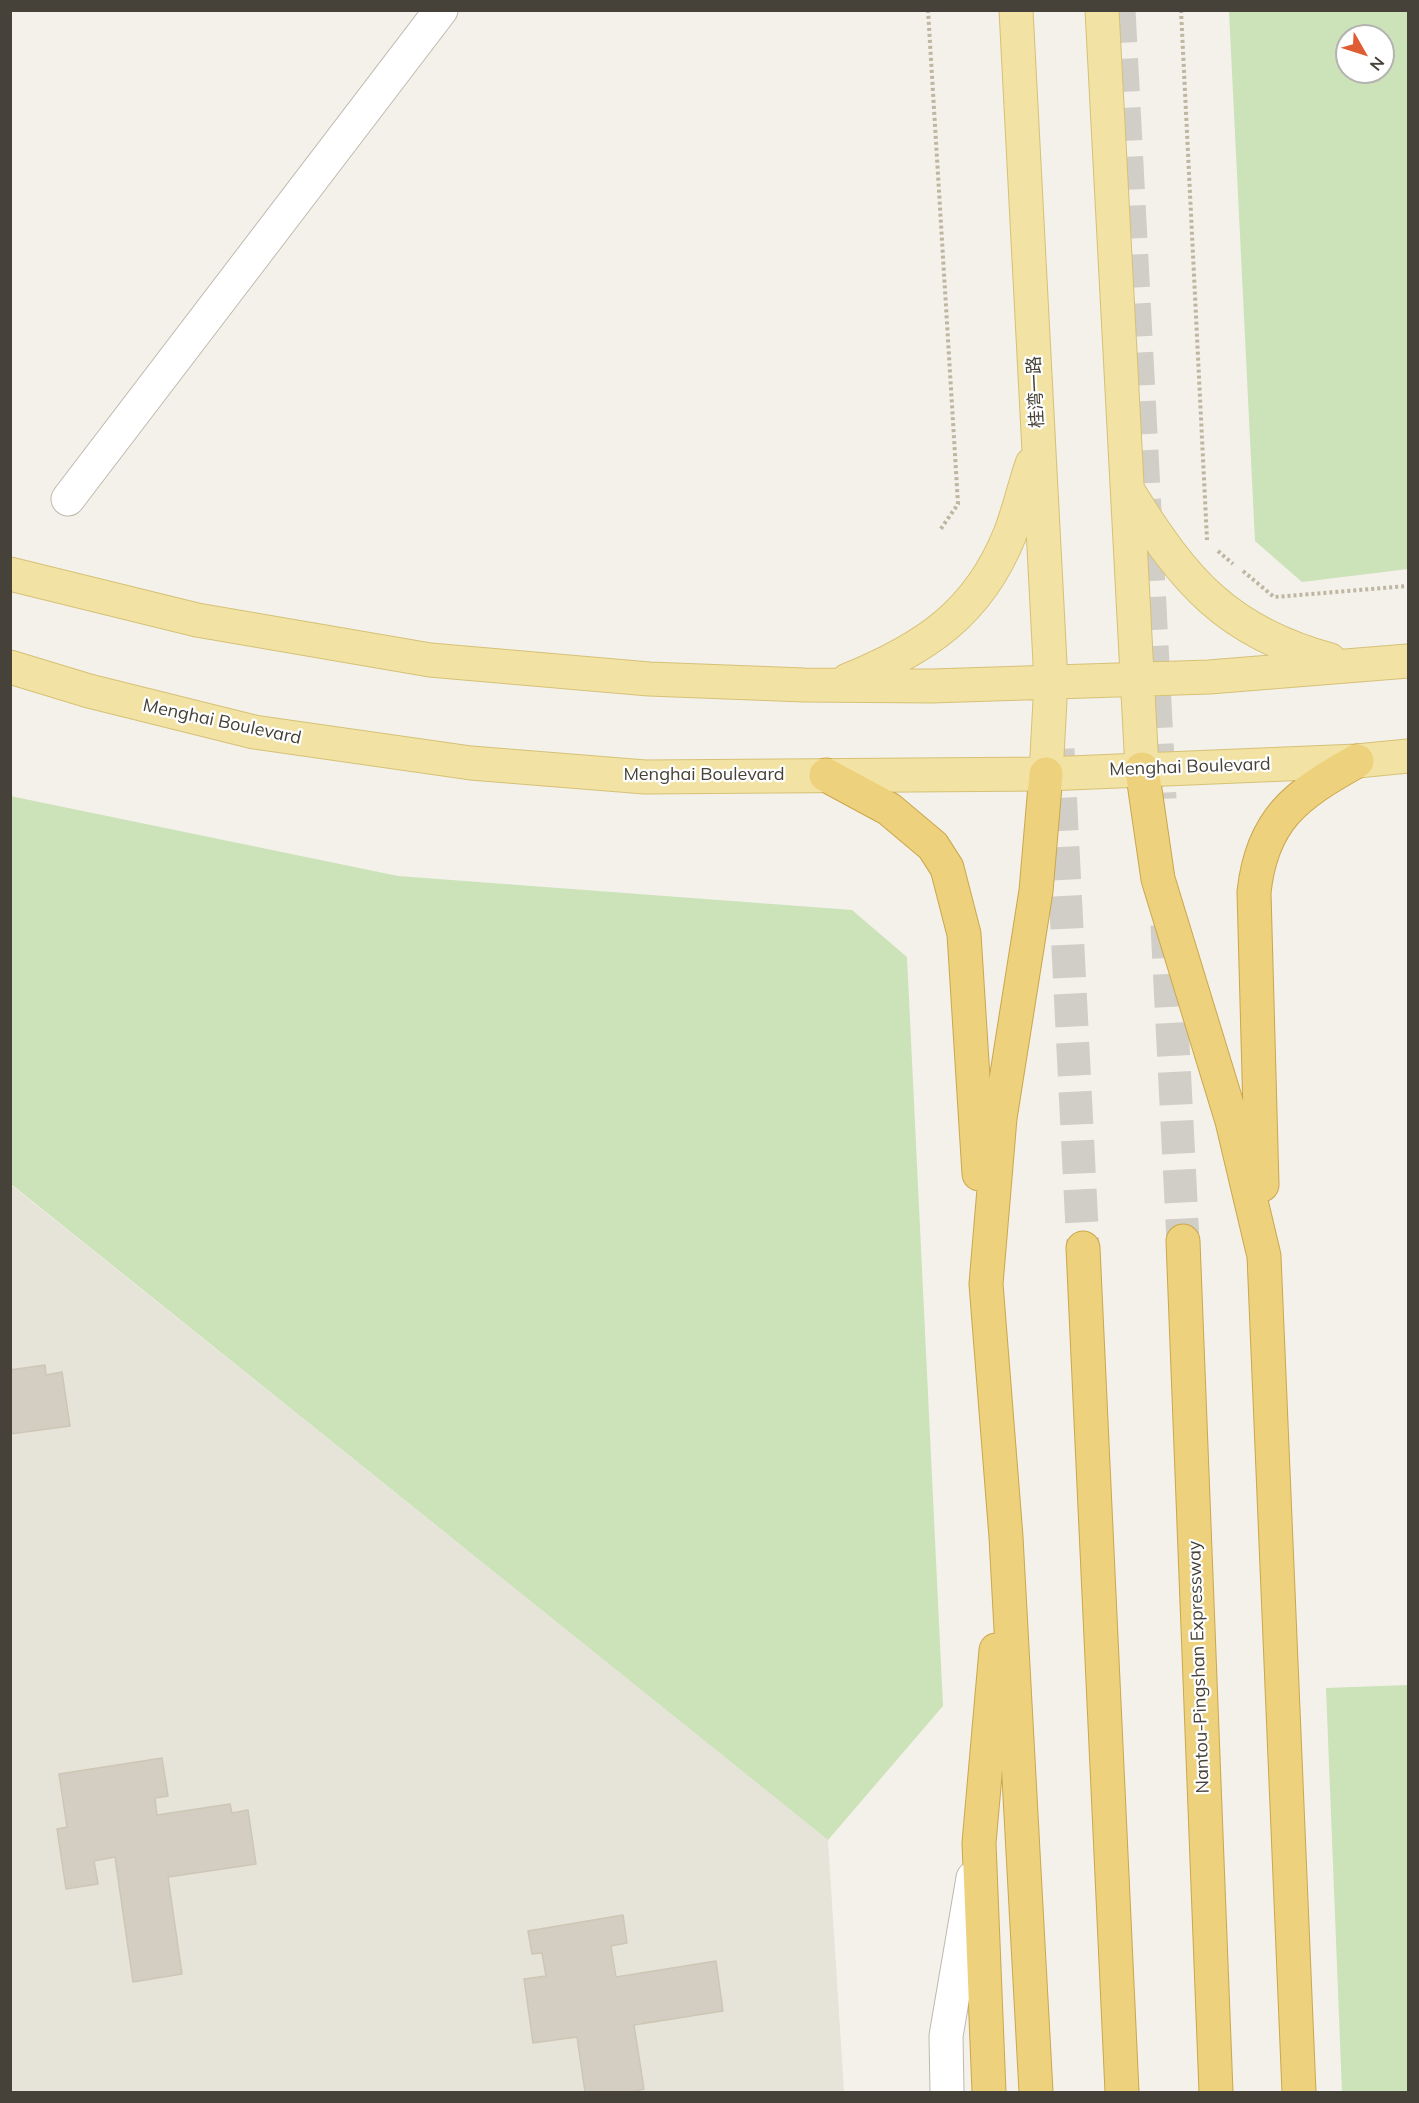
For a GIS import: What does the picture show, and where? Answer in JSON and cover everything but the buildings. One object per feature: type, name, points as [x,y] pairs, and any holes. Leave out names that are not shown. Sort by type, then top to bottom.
[{"type":"highway","points":[[1299,2092],[1264,1256],[1254,892],[1257,862],[1271,831],[1287,808],[1324,779],[1356,761]]},
{"type":"highway","points":[[1143,769],[1158,879],[1232,1121],[1264,1256]]},
{"type":"highway","points":[[986,1284],[1000,1118],[1036,891],[1046,774]]},
{"type":"highway","points":[[826,776],[889,809],[933,846],[947,868],[964,934],[986,1284],[1006,1537],[1036,2092]]},
{"type":"highway","name":"Nantou-Pingshan Expressway","points":[[1183,1241],[1216,2092]]},
{"type":"highway","points":[[1083,1248],[1122,2092]]},
{"type":"highway","points":[[989,2092],[979,1844],[1006,1537]]},
{"type":"main road","name":"桂湾一路","points":[[1016,10],[1051,682],[1046,774]]},
{"type":"main road","points":[[1102,10],[1143,769]]},
{"type":"main road","points":[[835,685],[885,665],[920,646],[949,625],[971,600],[992,568],[1010,534],[1038,442]]},
{"type":"main road","points":[[1128,491],[1155,534],[1184,572],[1209,598],[1243,624],[1291,650],[1352,666]]},
{"type":"main road","points":[[10,574],[197,620],[430,660],[649,679],[835,685],[1051,682],[1138,679],[1408,661]]},
{"type":"main road","name":"Menghai Boulevard","points":[[10,667],[89,691],[254,732],[471,764],[645,777],[1046,774],[1356,761],[1408,756]]},
{"type":"street","points":[[68,499],[441,10]]},
{"type":"street","points":[[947,2092],[946,2036],[979,1844]]},
{"type":"path","points":[[928,10],[958,504],[940,530]]},
{"type":"path","points":[[1182,10],[1207,543]]},
{"type":"path","points":[[1216,550],[1233,564]]},
{"type":"path","points":[[1243,571],[1274,597],[1408,586]]},
{"type":"shaded area","points":[[10,1184],[828,1840],[844,2092],[11,2092]]},
{"type":"green space","points":[[1229,11],[1408,11],[1408,569],[1302,582],[1255,541]]},
{"type":"green space","points":[[10,796],[398,876],[852,910],[907,957],[943,1706],[828,1840],[11,1184]]},
{"type":"green space","points":[[1408,1685],[1408,2092],[1342,2092],[1326,1688]]},
{"type":"tunnel","points":[[1119,10],[1160,799]]},
{"type":"tunnel","points":[[1058,749],[1083,1248]]},
{"type":"tunnel","points":[[1167,925],[1183,1241]]}]
